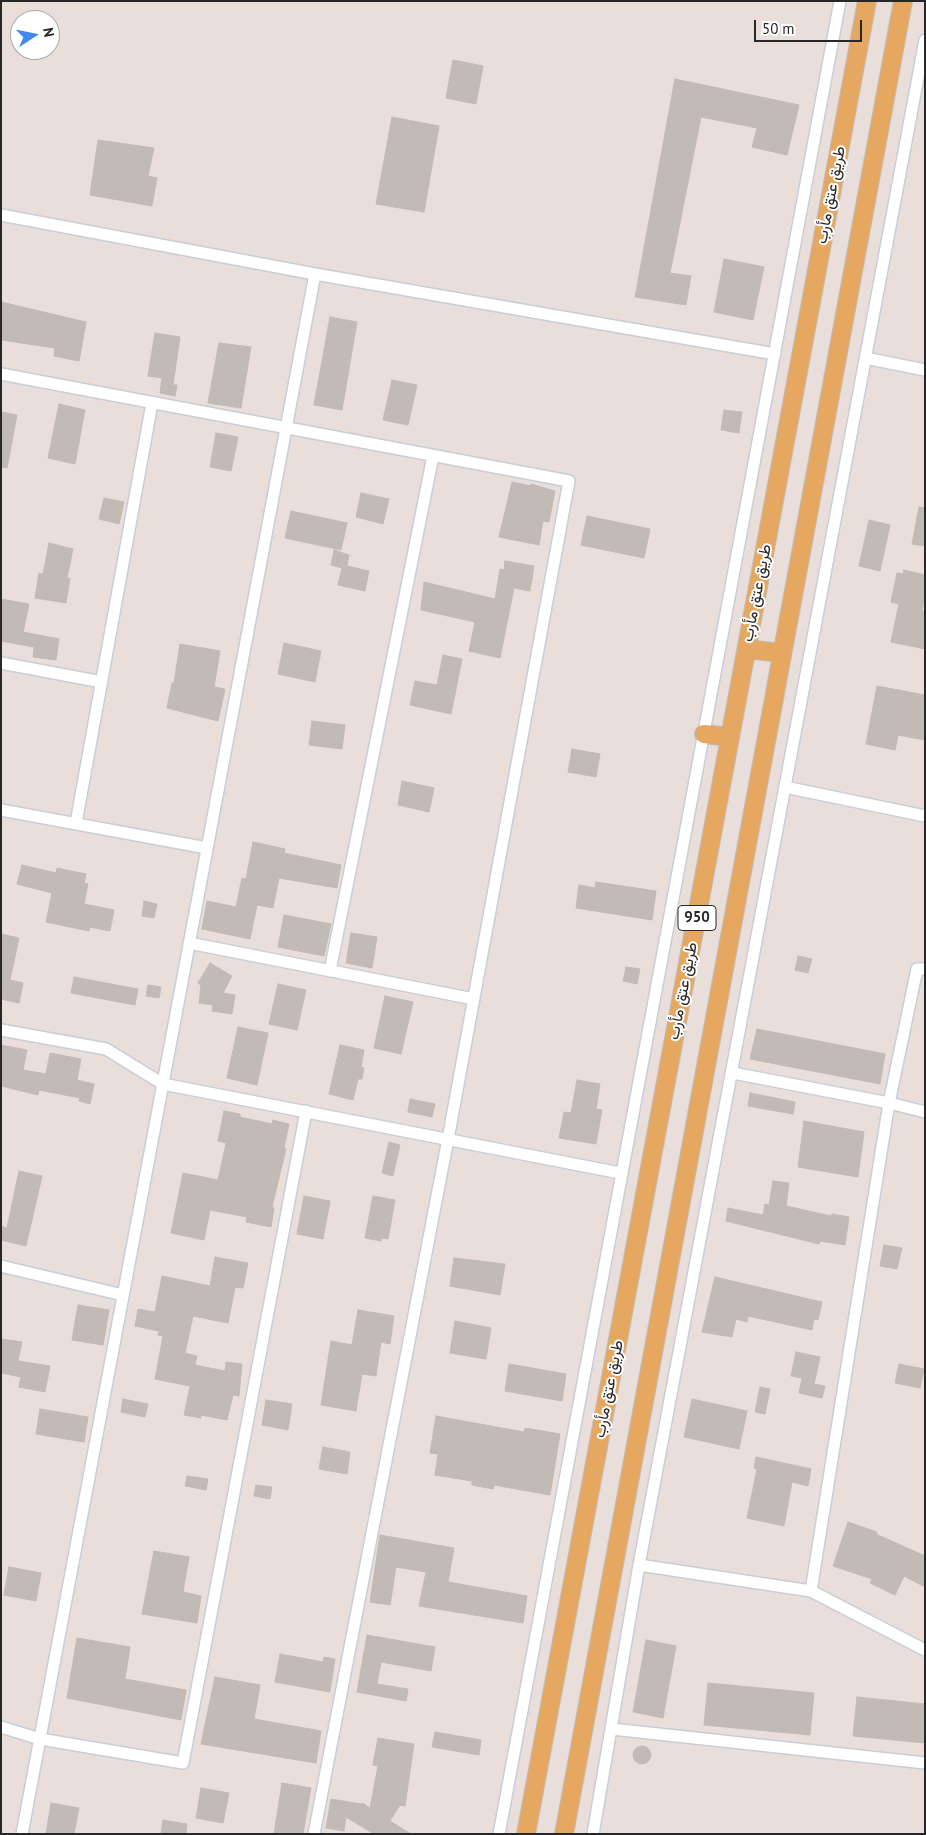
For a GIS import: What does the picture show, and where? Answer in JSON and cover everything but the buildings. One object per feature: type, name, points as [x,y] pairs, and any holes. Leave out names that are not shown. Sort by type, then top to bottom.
[{"type":"main road","name":"طريق عتق مأرب","points":[[526,1834],[867,1]]},
{"type":"main road","name":"طريق عتق مأرب","points":[[564,1834],[781,652],[903,1]]},
{"type":"main road","points":[[747,649],[781,652]]},
{"type":"main road","points":[[704,734],[730,737]]},
{"type":"street","points":[[498,1834],[620,1173],[776,354],[840,1]]},
{"type":"street","points":[[592,1834],[612,1729],[639,1565],[733,1073],[925,40]]},
{"type":"street","points":[[1,215],[315,274],[776,354]]},
{"type":"street","points":[[22,1834],[315,274]]},
{"type":"street","points":[[865,358],[925,370]]},
{"type":"street","points":[[1,374],[569,481],[448,1139],[314,1834]]},
{"type":"street","points":[[76,824],[152,403]]},
{"type":"street","points":[[330,971],[433,456]]},
{"type":"street","points":[[1,663],[102,682]]},
{"type":"street","points":[[786,787],[925,816]]},
{"type":"street","points":[[1,810],[207,848]]},
{"type":"street","points":[[189,943],[474,999]]},
{"type":"street","points":[[811,1591],[889,1103],[917,969],[925,969]]},
{"type":"street","points":[[1,1030],[106,1049],[163,1084],[620,1173]]},
{"type":"street","points":[[733,1073],[889,1103],[925,1112]]},
{"type":"street","points":[[1,1727],[40,1738],[183,1763],[306,1111]]},
{"type":"street","points":[[1,1266],[123,1294]]},
{"type":"street","points":[[639,1565],[811,1591],[925,1650]]},
{"type":"street","points":[[612,1729],[925,1763]]}]
